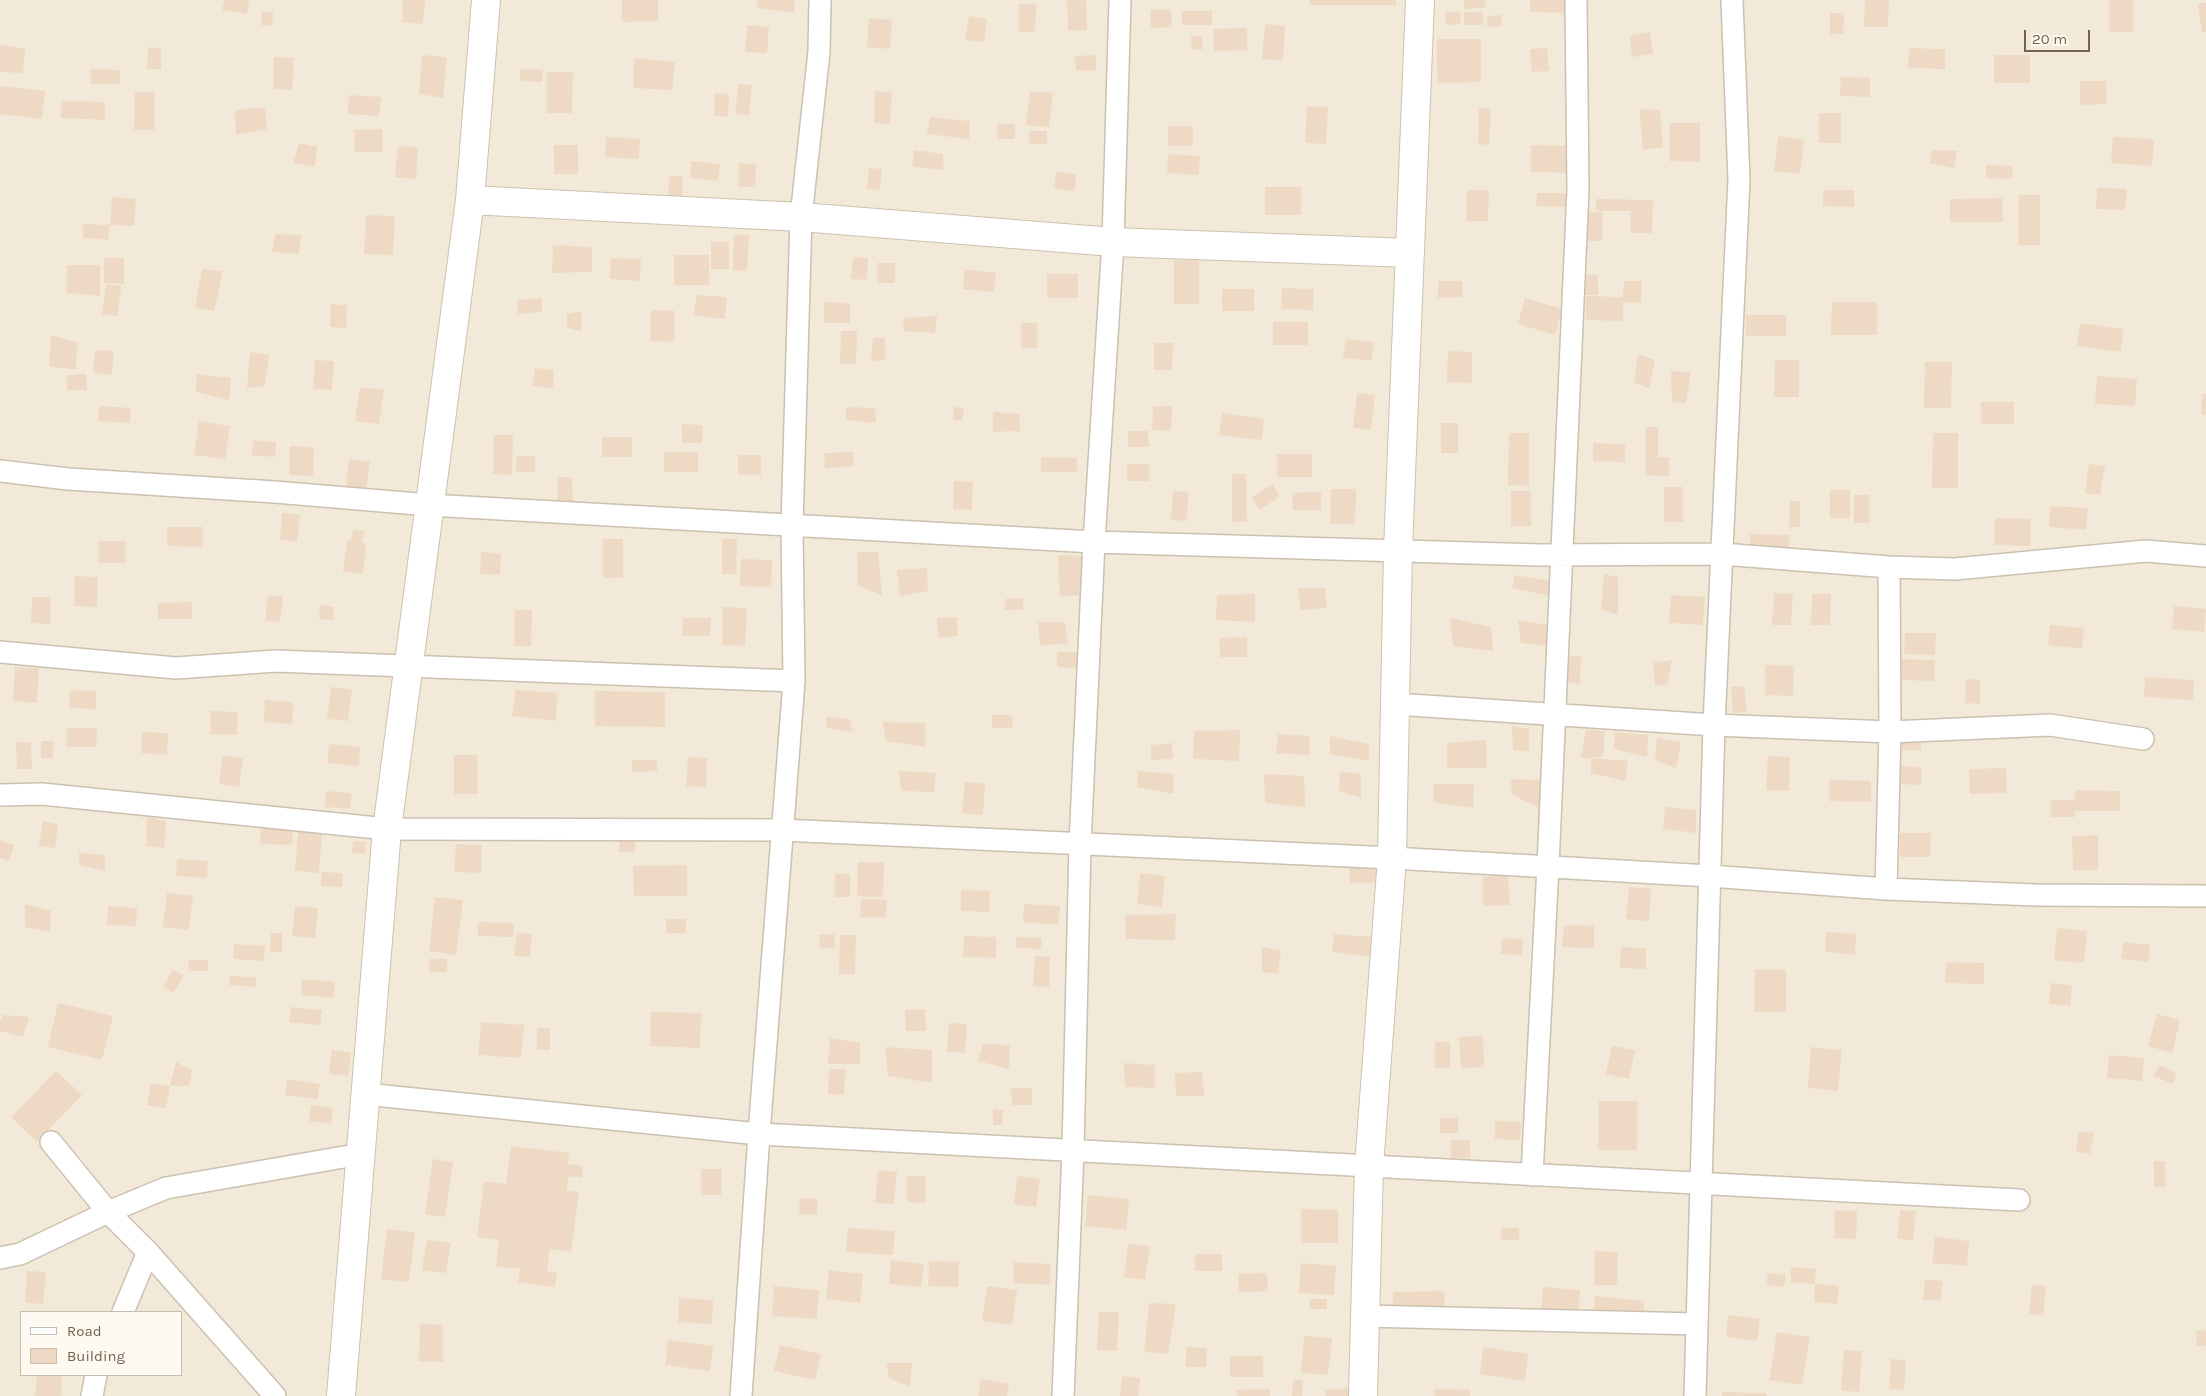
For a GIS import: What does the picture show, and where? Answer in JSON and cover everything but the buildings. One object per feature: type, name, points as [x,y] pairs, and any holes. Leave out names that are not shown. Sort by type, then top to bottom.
[{"type":"street","points":[[342,1396],[387,829],[470,200],[486,0]]},
{"type":"street","points":[[741,1396],[794,681],[792,525],[801,217],[820,52],[820,0]]},
{"type":"street","points":[[1063,1396],[1073,1151],[1080,844],[1094,542],[1113,242],[1120,0]]},
{"type":"street","points":[[1363,1396],[1370,1166],[1392,858],[1398,550],[1420,0]]},
{"type":"street","points":[[1532,1175],[1548,866],[1578,190],[1576,0]]},
{"type":"street","points":[[1695,1396],[1714,726],[1739,179],[1732,0]]},
{"type":"street","points":[[470,200],[801,217],[1113,242],[1410,253]]},
{"type":"street","points":[[0,471],[68,479],[275,492],[430,505],[1094,542],[1561,555],[1722,554],[1888,567],[1955,569],[2146,551],[2206,556]]},
{"type":"street","points":[[1886,889],[1890,732],[1888,567]]},
{"type":"street","points":[[0,652],[176,668],[276,661],[794,681]]},
{"type":"street","points":[[1395,704],[1714,726],[1890,732],[2050,725],[2143,739]]},
{"type":"street","points":[[0,795],[42,794],[387,829],[782,830],[1548,866],[1886,889],[2035,894],[2206,896]]},
{"type":"street","points":[[366,1094],[759,1134],[2019,1200]]},
{"type":"street","points":[[51,1142],[108,1212],[148,1252],[275,1396]]},
{"type":"street","points":[[0,1258],[20,1254],[108,1212],[166,1188],[361,1154]]},
{"type":"street","points":[[123,1311],[148,1252]]},
{"type":"street","points":[[1365,1316],[1697,1324]]},
{"type":"street","points":[[92,1396],[96,1376]]},
{"type":"shaded area","points":[[0,0],[2206,0],[2206,1396],[0,1396]]}]
